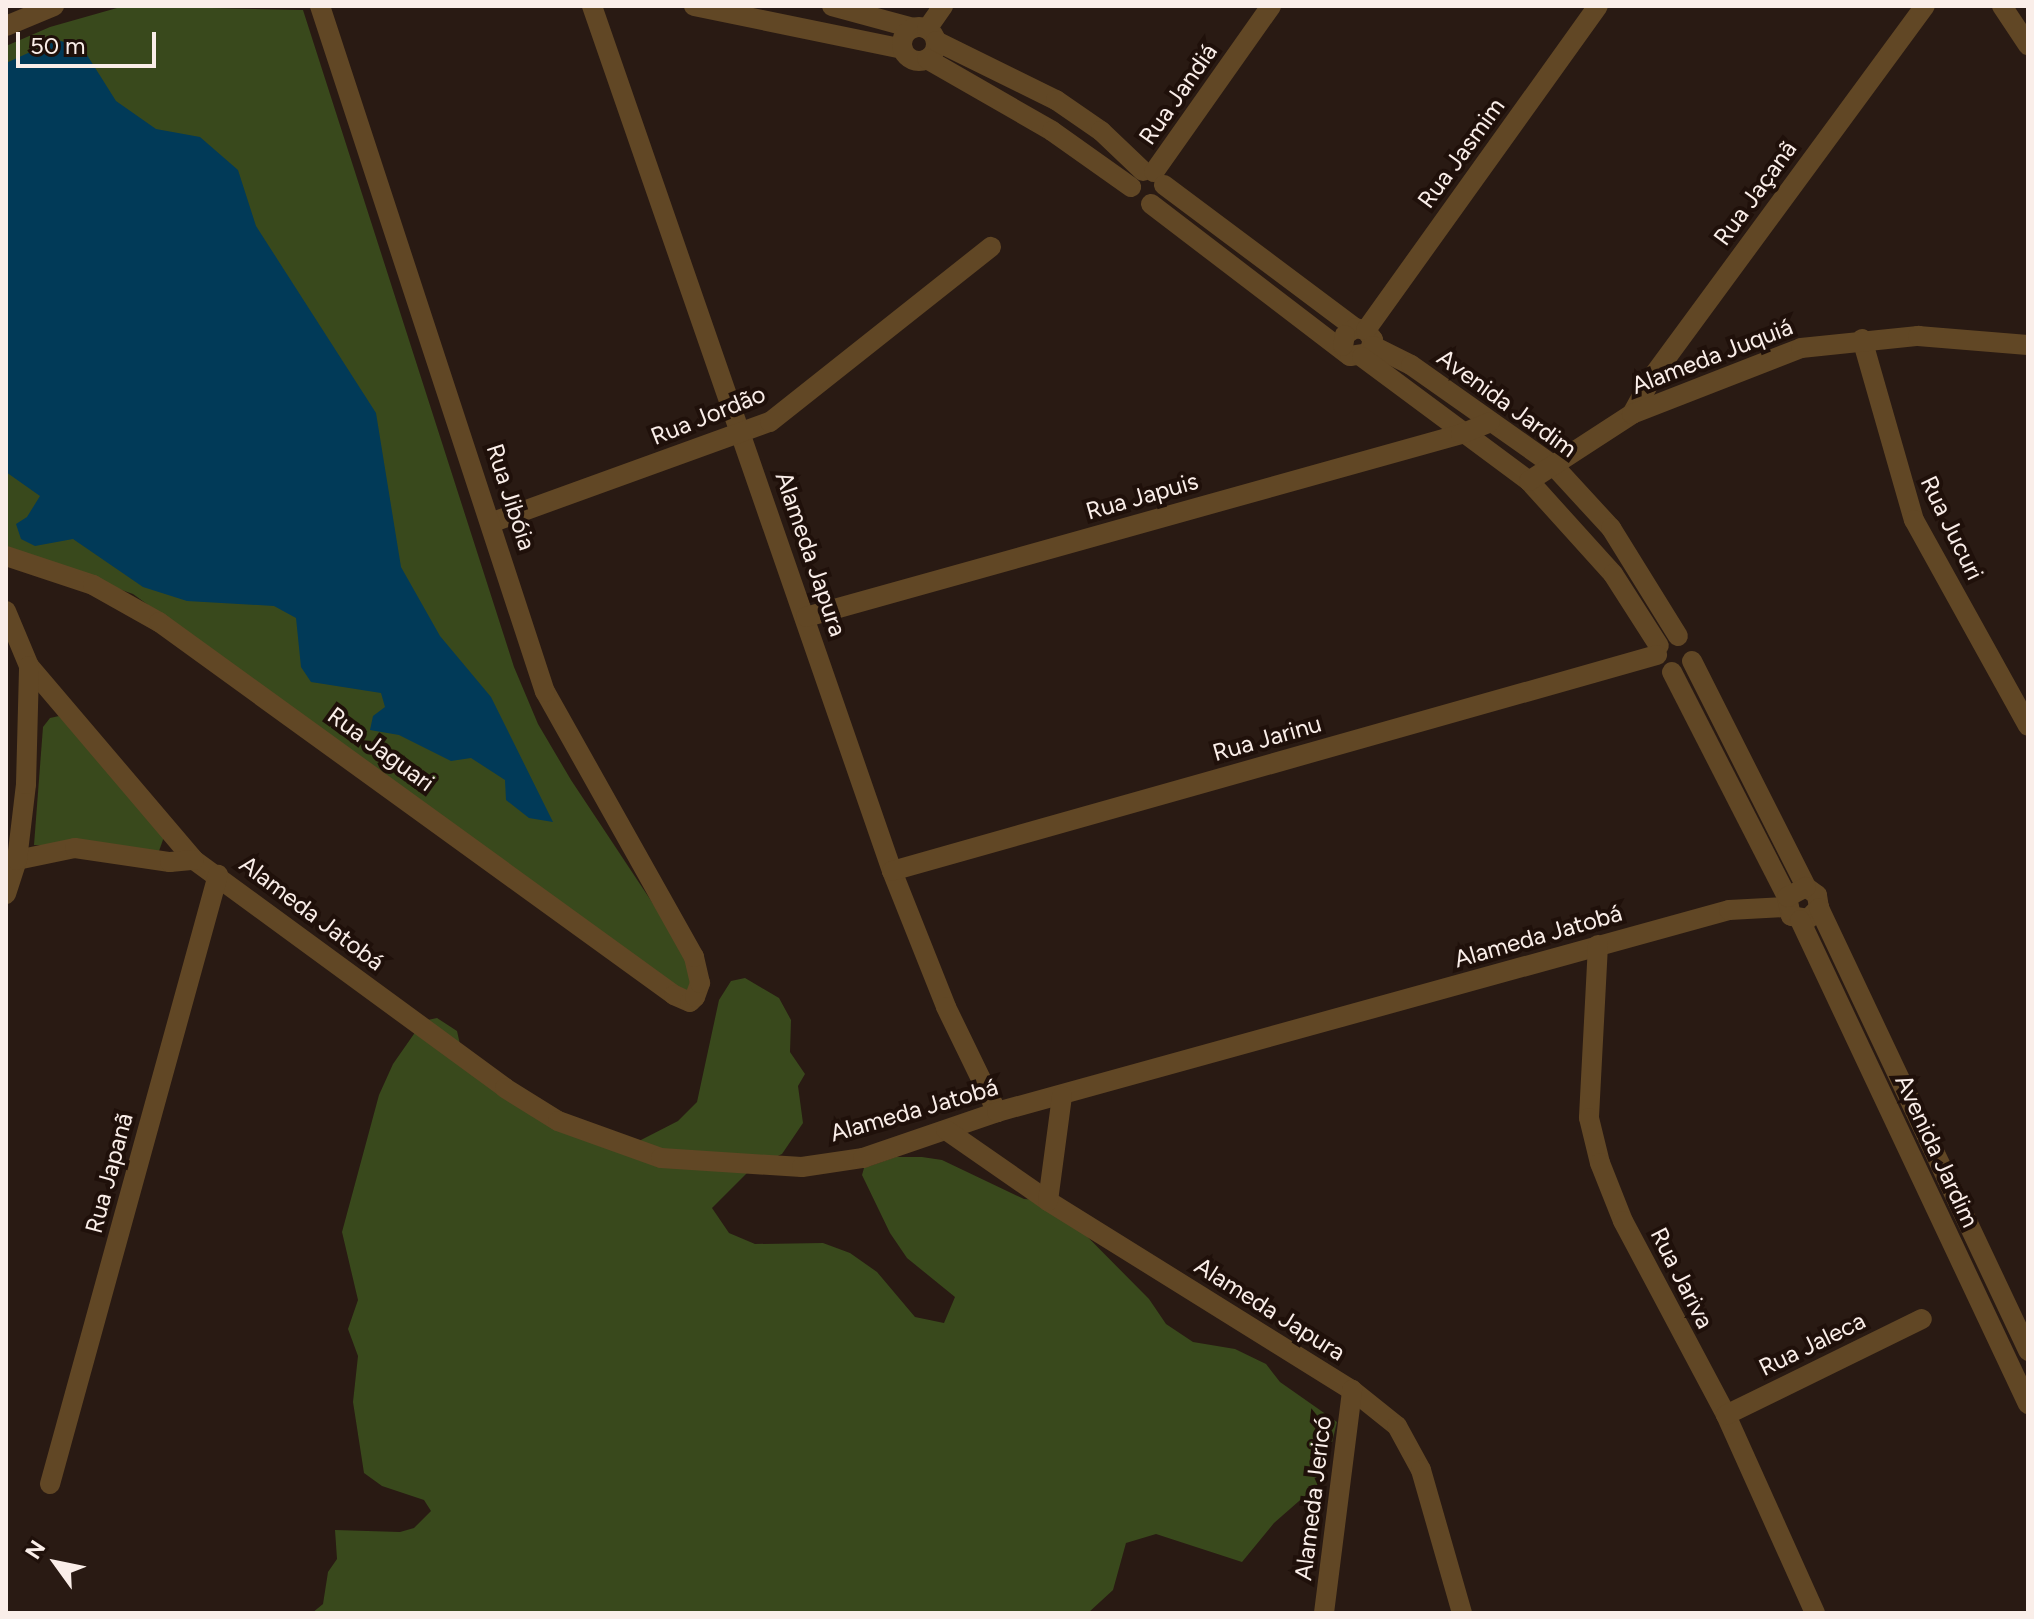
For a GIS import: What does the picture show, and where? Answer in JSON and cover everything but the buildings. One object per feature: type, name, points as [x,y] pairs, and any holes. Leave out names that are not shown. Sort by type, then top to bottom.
[{"type":"street","points":[[6,26],[54,6]]},
{"type":"street","name":"Rua Jibóia","points":[[320,6],[493,522],[545,692],[694,957],[700,983]]},
{"type":"street","name":"Alameda Japura","points":[[592,6],[892,871],[946,1007],[997,1112]]},
{"type":"street","points":[[694,6],[903,49],[913,60],[943,6]]},
{"type":"street","name":"Avenida Jardim","points":[[832,6],[926,39],[1056,100],[1101,131],[1148,179],[1364,340],[1461,434],[1529,481],[1613,574],[1672,672],[1791,908],[2028,1404]]},
{"type":"street","name":"Rua Jandiá","points":[[1148,179],[1271,6]]},
{"type":"street","name":"Rua Jasmim","points":[[1364,340],[1598,6]]},
{"type":"street","name":"Rua Jaçanã","points":[[1632,414],[1653,376],[1925,6]]},
{"type":"street","points":[[2002,6],[2028,45]]},
{"type":"street","name":"Avenida Jardim","points":[[926,39],[1052,131],[1148,179]]},
{"type":"street","points":[[1148,179],[1137,201],[1151,204],[1343,346],[1350,356],[1364,340]]},
{"type":"street","name":"Rua Jordão","points":[[493,522],[770,422],[842,370],[991,247]]},
{"type":"street","name":"Alameda Juquiá","points":[[1529,481],[1632,414],[1756,362],[1801,348],[1862,339],[1918,336],[2028,345]]},
{"type":"street","name":"Rua Jucuri","points":[[1862,339],[1914,520],[2028,726]]},
{"type":"street","name":"Avenida Jardim","points":[[1364,340],[1402,359],[1553,465],[1611,528],[1678,636],[1691,645],[1692,661]]},
{"type":"street","name":"Rua Japuis","points":[[806,617],[1461,434],[1490,422]]},
{"type":"street","name":"Rua Jaguari","points":[[6,556],[93,585],[131,604],[674,995],[690,1002],[700,983]]},
{"type":"street","name":"Alameda Jatobá","points":[[6,611],[29,666],[194,860],[505,1088],[558,1121],[612,1143],[661,1158],[802,1167],[863,1158],[997,1112],[1598,945],[1729,910],[1764,904],[1791,908]]},
{"type":"street","name":"Rua Jarinu","points":[[892,871],[1658,651],[1678,636]]},
{"type":"street","points":[[1672,672],[1692,661],[1806,887],[1791,908]]},
{"type":"street","points":[[6,894],[17,860],[32,703],[29,666]]},
{"type":"street","points":[[17,860],[75,848],[170,862],[194,860]]},
{"type":"street","name":"Rua Japanã","points":[[50,1484],[218,875]]},
{"type":"street","name":"Avenida Jardim","points":[[1806,887],[1817,895],[1819,908],[2028,1351]]},
{"type":"street","points":[[1791,908],[1819,908]]},
{"type":"street","name":"Rua Jariva","points":[[1598,945],[1589,1118],[1600,1163],[1623,1221],[1726,1415],[1815,1613]]},
{"type":"street","points":[[1048,1201],[1062,1096]]},
{"type":"street","name":"Alameda Japura","points":[[946,1130],[1048,1201],[1352,1390],[1397,1426],[1410,1445],[1462,1613]]},
{"type":"street","name":"Rua Jaleca","points":[[1726,1415],[1922,1319]]},
{"type":"street","name":"Alameda Jericó","points":[[1324,1613],[1352,1390]]},
{"type":"green space","points":[[124,6],[303,10],[514,667],[538,724],[571,780],[695,967],[692,988],[682,992],[133,594],[6,549],[6,46],[50,27]]},
{"type":"green space","points":[[59,716],[165,834],[159,851],[34,845],[43,727],[50,718]]},
{"type":"green space","points":[[745,978],[779,998],[791,1020],[790,1052],[805,1074],[798,1086],[803,1123],[782,1154],[752,1168],[712,1208],[729,1233],[755,1244],[823,1243],[850,1253],[877,1272],[915,1317],[944,1323],[955,1297],[907,1258],[890,1233],[862,1175],[864,1168],[896,1157],[942,1160],[1024,1199],[1052,1201],[1149,1299],[1166,1324],[1193,1342],[1235,1349],[1266,1364],[1280,1382],[1337,1422],[1323,1480],[1274,1523],[1242,1562],[1156,1534],[1126,1543],[1113,1590],[1088,1613],[312,1613],[323,1604],[328,1572],[337,1559],[335,1530],[400,1532],[414,1528],[431,1511],[424,1500],[382,1486],[364,1473],[353,1402],[358,1356],[348,1329],[358,1300],[342,1232],[379,1095],[393,1064],[423,1021],[437,1018],[457,1031],[464,1062],[550,1112],[639,1141],[678,1121],[697,1102],[719,1000],[731,981]]},
{"type":"water","points":[[57,40],[82,47],[116,101],[156,129],[200,137],[238,170],[256,226],[376,413],[401,567],[440,636],[491,697],[553,822],[529,818],[506,800],[505,780],[471,758],[451,761],[399,735],[370,730],[373,716],[385,707],[381,693],[311,682],[301,667],[296,618],[274,606],[187,601],[143,587],[73,539],[35,546],[21,539],[16,524],[27,517],[40,496],[6,472],[6,63]]}]
